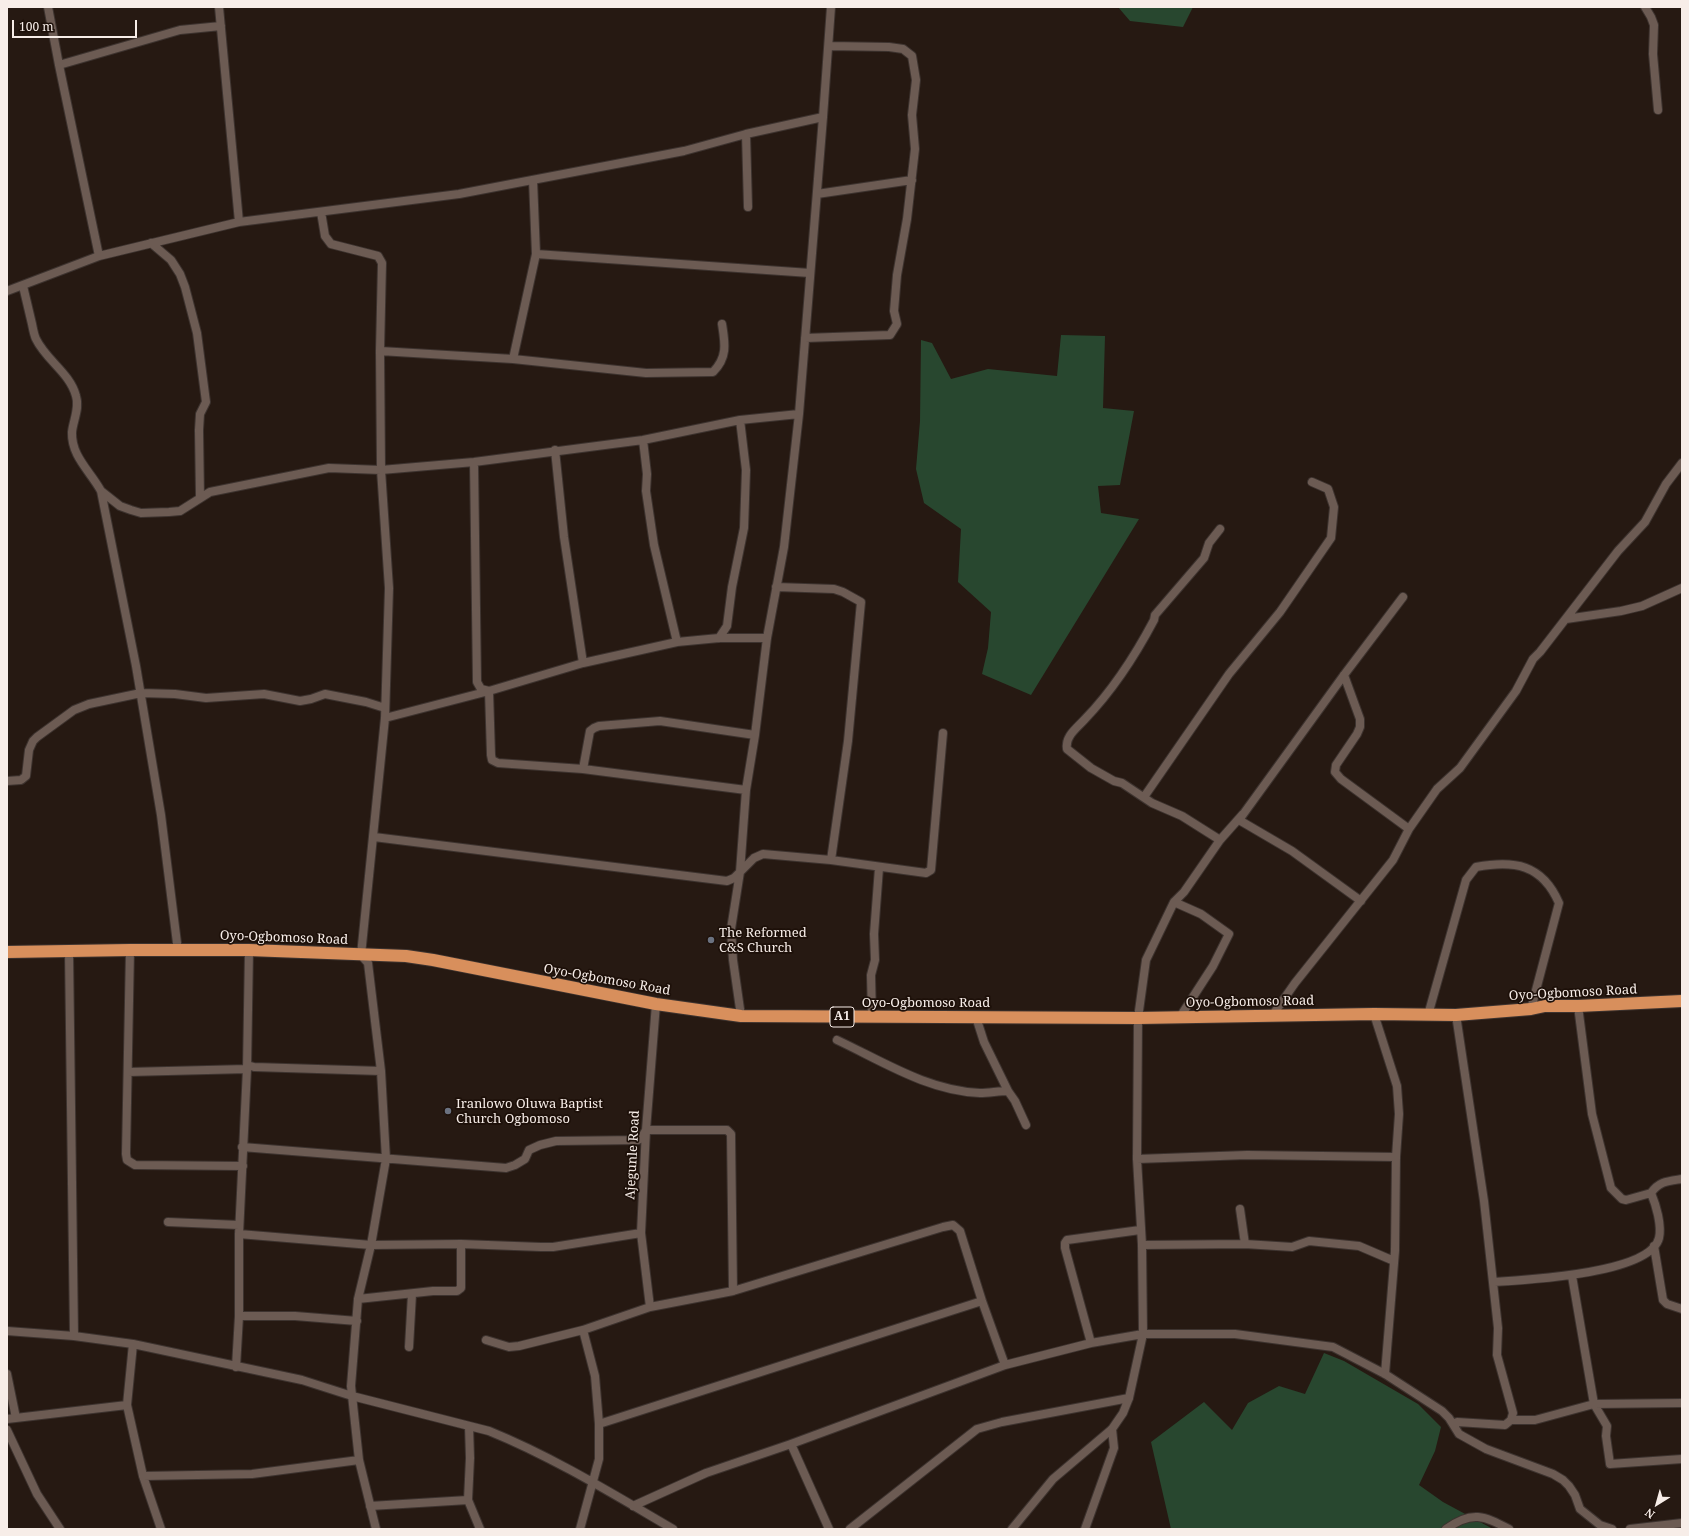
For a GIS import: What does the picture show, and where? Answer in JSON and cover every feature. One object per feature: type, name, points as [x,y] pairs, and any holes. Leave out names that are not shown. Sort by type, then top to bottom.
[{"type":"highway","name":"Oyo-Ogbomoso Road","points":[[7,952],[249,950],[406,956],[656,1004],[741,1016],[1138,1018],[1374,1014],[1456,1015],[1531,1009],[1545,1006],[1578,1006],[1682,1001]]},
{"type":"street","points":[[48,7],[99,256]]},
{"type":"street","points":[[219,7],[239,222]]},
{"type":"street","points":[[741,1016],[732,960],[731,929],[740,872],[746,790],[755,735],[767,638],[784,547],[799,414],[831,7]]},
{"type":"street","points":[[1645,7],[1654,25],[1653,54],[1658,110]]},
{"type":"street","points":[[59,65],[180,30],[221,26]]},
{"type":"street","points":[[805,338],[890,335],[893,332],[897,324],[894,311],[897,275],[908,219],[915,149],[912,108],[916,80],[912,56],[903,49],[889,47],[829,46]]},
{"type":"street","points":[[7,291],[99,256],[239,222],[459,194],[684,151],[746,134],[823,117]]},
{"type":"street","points":[[746,134],[748,207]]},
{"type":"street","points":[[513,359],[536,254],[532,180]]},
{"type":"street","points":[[817,194],[912,180]]},
{"type":"street","points":[[320,212],[326,236],[331,244],[378,256],[382,263],[380,351],[381,470],[389,588],[385,718],[361,955],[368,963],[381,1071],[386,1159],[371,1245],[358,1298],[351,1386],[359,1460],[376,1529]]},
{"type":"street","points":[[151,243],[171,260],[180,274],[185,287],[197,333],[206,402],[200,414],[200,498]]},
{"type":"street","points":[[536,254],[810,273]]},
{"type":"street","points":[[23,286],[35,338],[59,367],[76,396],[77,407],[72,431],[73,445],[79,461],[91,474],[101,491],[141,694],[161,815],[178,951]]},
{"type":"street","points":[[380,351],[513,359],[646,373],[713,372],[721,363],[725,345],[722,324]]},
{"type":"street","points":[[101,491],[120,506],[141,512],[180,511],[192,505],[210,492],[329,468],[381,470],[474,462],[555,450],[643,440],[740,420],[799,414]]},
{"type":"street","points":[[719,638],[727,626],[732,587],[744,528],[746,470],[740,420]]},
{"type":"street","points":[[643,440],[647,474],[646,491],[654,544],[677,642]]},
{"type":"street","points":[[555,450],[564,537],[583,663]]},
{"type":"street","points":[[474,462],[477,682],[481,688],[489,691]]},
{"type":"street","points":[[1272,1016],[1295,983],[1393,860],[1409,829],[1436,789],[1460,768],[1516,691],[1533,659],[1618,551],[1645,522],[1666,484],[1682,463]]},
{"type":"street","points":[[1144,797],[1229,674],[1280,612],[1331,538],[1334,507],[1328,489],[1312,482]]},
{"type":"street","points":[[1220,529],[1209,543],[1204,558],[1156,615],[1139,648],[1117,682],[1097,706],[1070,733],[1066,742],[1067,749],[1091,768],[1114,781],[1122,783],[1152,803],[1182,816],[1220,840]]},
{"type":"street","points":[[776,587],[834,590],[843,592],[861,602],[848,741],[831,860]]},
{"type":"street","points":[[1566,619],[1621,611],[1642,606],[1682,588]]},
{"type":"street","points":[[1361,901],[1292,851],[1239,820],[1344,675],[1403,597]]},
{"type":"street","points":[[385,718],[489,691],[583,663],[677,642],[719,638],[767,638]]},
{"type":"street","points":[[1344,675],[1360,719],[1360,727],[1358,734],[1336,765],[1335,772],[1341,779],[1409,829]]},
{"type":"street","points":[[489,691],[491,756],[492,760],[498,763],[583,769],[746,790]]},
{"type":"street","points":[[7,781],[21,780],[26,776],[29,750],[33,741],[74,710],[90,704],[141,694],[175,694],[206,698],[264,694],[300,701],[325,694],[366,702],[385,708]]},
{"type":"street","points":[[583,769],[590,731],[599,726],[660,721],[755,735]]},
{"type":"street","points":[[374,837],[727,881],[734,878],[754,858],[763,854],[831,860],[879,868],[926,873],[931,870],[944,733]]},
{"type":"street","points":[[1012,1529],[1053,1479],[1112,1429],[1123,1413],[1129,1398],[1143,1334],[1142,1245],[1137,1159],[1138,1018],[1146,960],[1174,902],[1184,892],[1220,840],[1243,814]]},
{"type":"street","points":[[1428,1015],[1466,880],[1476,867],[1490,864],[1509,863],[1529,868],[1540,877],[1554,893],[1559,903],[1531,1009]]},
{"type":"street","points":[[872,1017],[871,975],[875,960],[874,934],[879,868]]},
{"type":"street","points":[[1174,902],[1201,914],[1229,934],[1213,966],[1180,1017]]},
{"type":"street","points":[[130,950],[127,1160],[135,1165],[243,1166]]},
{"type":"street","points":[[236,1367],[240,1316],[239,1225],[247,1069],[249,950]]},
{"type":"street","points":[[69,952],[74,1336]]},
{"type":"street","name":"Ajegunle Road","points":[[650,1308],[641,1232],[646,1130],[656,1004]]},
{"type":"street","points":[[1578,1006],[1592,1114],[1611,1188],[1622,1199],[1626,1200],[1651,1193],[1656,1186],[1662,1182],[1682,1179]]},
{"type":"street","points":[[1374,1014],[1397,1086],[1399,1114],[1396,1157],[1394,1261],[1385,1374]]},
{"type":"street","points":[[1452,1424],[1466,1422],[1505,1425],[1511,1420],[1513,1413],[1497,1355],[1498,1328],[1484,1201],[1456,1015]]},
{"type":"street","points":[[976,1017],[984,1042],[1026,1125]]},
{"type":"street","points":[[837,1040],[908,1075],[949,1088],[980,1093],[1008,1090]]},
{"type":"street","points":[[128,1072],[247,1069],[247,1066],[381,1071]]},
{"type":"street","points":[[242,1147],[506,1168],[525,1159],[529,1150],[540,1144],[556,1141],[638,1140],[642,1137],[646,1130],[727,1130],[731,1134],[732,1291]]},
{"type":"street","points":[[1137,1159],[1247,1154],[1396,1157]]},
{"type":"street","points":[[1493,1282],[1572,1276],[1637,1260],[1654,1246],[1659,1238],[1659,1227],[1651,1193]]},
{"type":"street","points":[[1240,1209],[1245,1244]]},
{"type":"street","points":[[168,1222],[239,1225]]},
{"type":"street","points":[[486,1340],[509,1347],[583,1330],[650,1308],[732,1291],[953,1225],[960,1231],[982,1301],[1005,1366]]},
{"type":"street","points":[[1091,1343],[1065,1248],[1065,1243],[1067,1240],[1140,1230]]},
{"type":"street","points":[[239,1234],[371,1245],[461,1244],[553,1247],[641,1232]]},
{"type":"street","points":[[1142,1245],[1245,1244],[1292,1247],[1309,1241],[1359,1246],[1394,1261]]},
{"type":"street","points":[[358,1298],[457,1291],[461,1288],[461,1244]]},
{"type":"street","points":[[1654,1246],[1661,1296],[1667,1304],[1682,1309]]},
{"type":"street","points":[[1572,1276],[1594,1404],[1607,1426],[1606,1436],[1610,1464],[1682,1459]]},
{"type":"street","points":[[409,1347],[412,1294]]},
{"type":"street","points":[[599,1424],[982,1301]]},
{"type":"street","points":[[240,1316],[295,1316],[357,1321]]},
{"type":"street","points":[[580,1529],[592,1481],[598,1468],[599,1459],[599,1424],[595,1376],[583,1330]]},
{"type":"street","points":[[7,1331],[74,1336],[133,1344],[302,1380],[352,1396],[489,1431],[592,1481],[673,1529]]},
{"type":"street","points":[[633,1506],[706,1473],[792,1444],[1005,1366],[1091,1343],[1143,1334],[1235,1334],[1324,1344],[1333,1347],[1385,1374],[1442,1411],[1449,1418],[1459,1434],[1486,1449],[1553,1474],[1563,1480],[1574,1495],[1580,1509],[1600,1525],[1612,1529]]},
{"type":"street","points":[[133,1344],[127,1405],[143,1476],[161,1529]]},
{"type":"street","points":[[7,1374],[16,1418]]},
{"type":"street","points":[[850,1529],[977,1429],[1002,1422],[1129,1398]]},
{"type":"street","points":[[1511,1420],[1535,1420],[1594,1404],[1682,1403]]},
{"type":"street","points":[[7,1419],[127,1405]]},
{"type":"street","points":[[469,1426],[470,1458],[468,1500],[480,1529]]},
{"type":"street","points":[[1085,1529],[1114,1448],[1112,1429]]},
{"type":"street","points":[[7,1430],[37,1494],[60,1529]]},
{"type":"street","points":[[792,1444],[830,1529]]},
{"type":"street","points":[[143,1476],[252,1474],[359,1460]]},
{"type":"street","points":[[370,1506],[468,1500]]},
{"type":"street","points":[[1446,1529],[1451,1525],[1471,1517],[1479,1516],[1487,1518],[1510,1529]]},
{"type":"street","points":[[1630,1529],[1682,1523]]},
{"type":"green space","points":[[1118,7],[1193,7],[1183,27],[1130,21]]},
{"type":"green space","points":[[1061,335],[1105,336],[1103,408],[1134,411],[1120,485],[1098,486],[1101,513],[1139,519],[1031,695],[982,674],[988,648],[991,612],[958,582],[961,529],[924,503],[916,469],[920,421],[921,340],[932,343],[951,379],[988,369],[1057,376]]},
{"type":"green space","points":[[1324,1353],[1344,1361],[1418,1404],[1441,1427],[1435,1451],[1419,1485],[1443,1502],[1493,1529],[1171,1529],[1151,1442],[1204,1402],[1232,1430],[1248,1403],[1279,1386],[1305,1394]]},
{"type":"place","name":"The Reformed C&S Church","points":[[711,940]]},
{"type":"place","name":"Iranlowo Oluwa Baptist Church Ogbomoso","points":[[448,1111]]}]
